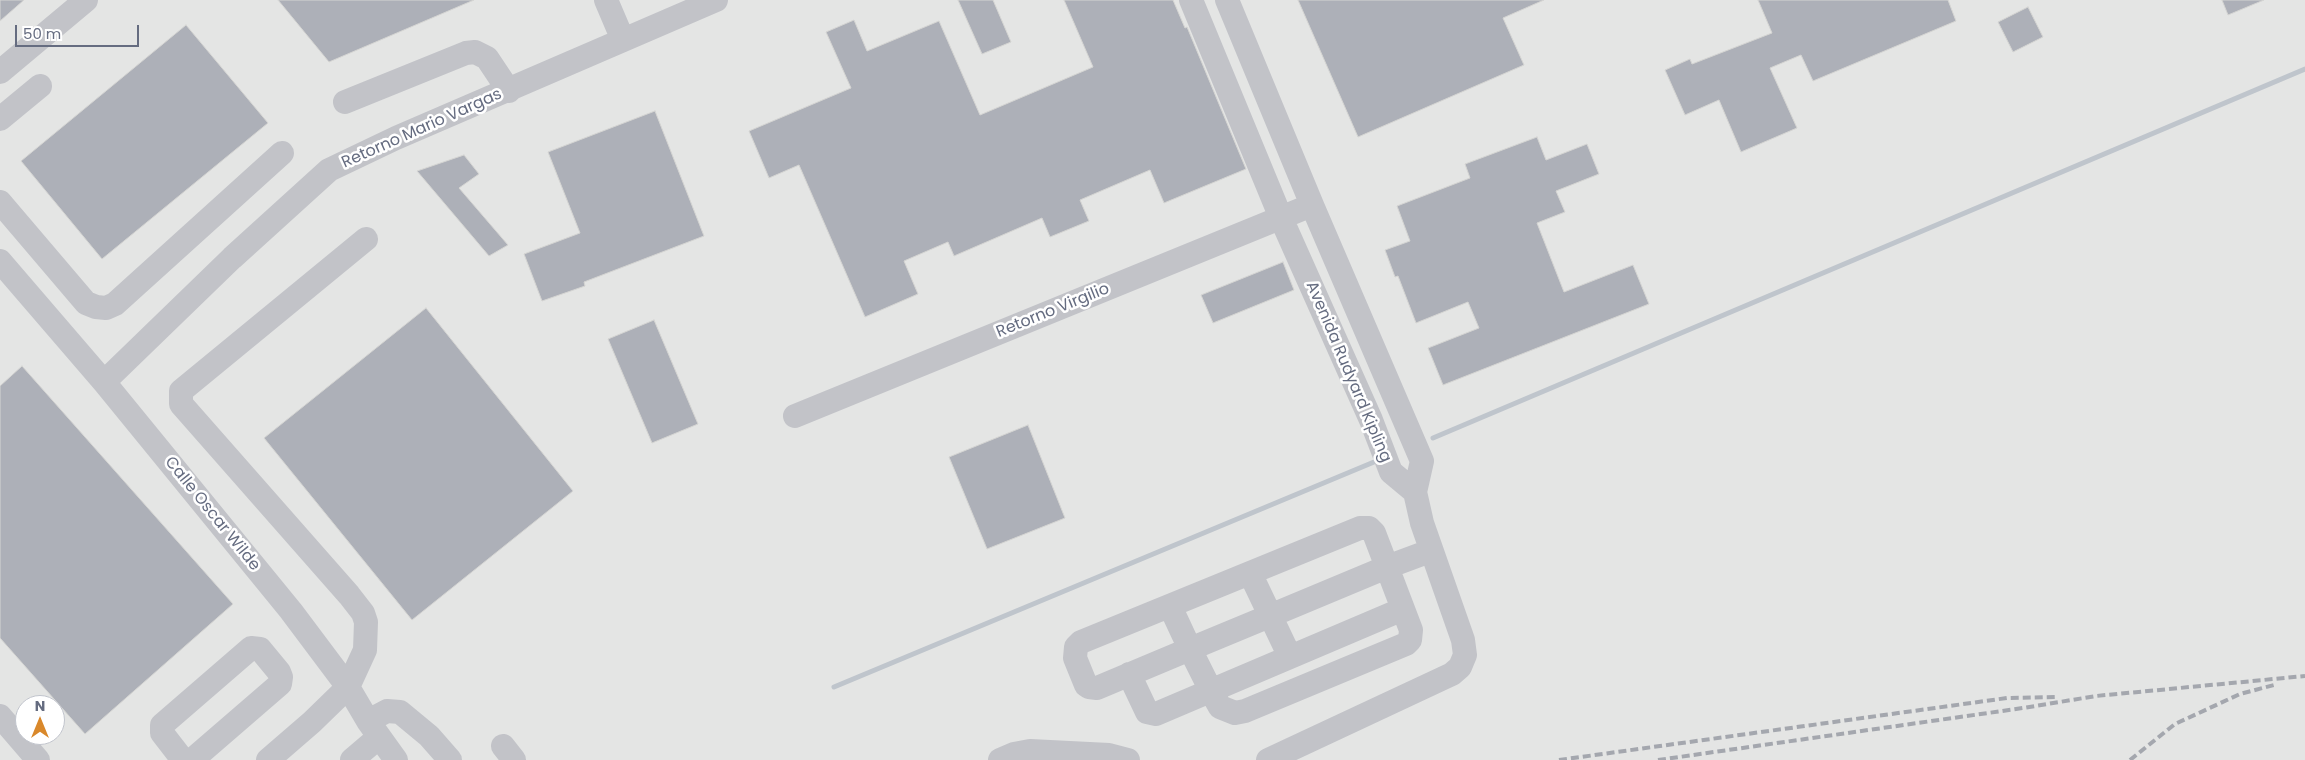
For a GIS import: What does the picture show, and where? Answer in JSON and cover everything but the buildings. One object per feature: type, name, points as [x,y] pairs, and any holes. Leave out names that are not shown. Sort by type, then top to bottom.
[{"type":"street","points":[[0,72],[86,0]]},
{"type":"street","points":[[606,0],[623,40]]},
{"type":"street","name":"Retorno Mario Vargas","points":[[104,382],[232,258],[329,170],[396,138],[716,0]]},
{"type":"street","name":"Avenida Rudyard Kipling","points":[[1192,0],[1281,218],[1371,420],[1391,472],[1415,492],[1422,461],[1312,205],[1227,0]]},
{"type":"street","points":[[345,102],[466,53],[475,52],[486,58],[508,91]]},
{"type":"street","points":[[0,120],[40,86]]},
{"type":"street","points":[[0,202],[86,303],[106,308],[115,304],[282,154]]},
{"type":"street","name":"Retorno Virgilio","points":[[795,416],[1312,205]]},
{"type":"street","points":[[268,760],[312,722],[348,686],[365,650],[366,622],[363,613],[181,404],[181,391],[366,239]]},
{"type":"street","name":"Calle Oscar Wilde","points":[[4,273],[104,382],[292,611],[348,686],[373,729],[396,760]]},
{"type":"street","points":[[1371,420],[1400,407]]},
{"type":"street","points":[[1268,760],[1452,674],[1460,667],[1465,655],[1463,640],[1430,551],[1415,492]]},
{"type":"street","points":[[1170,606],[1190,649],[1211,691],[1220,706],[1235,713],[1245,711],[1406,644],[1410,640],[1411,630],[1387,567],[1374,532],[1364,527],[1081,642],[1076,647],[1075,658],[1089,687],[1096,688],[1129,674],[1190,649],[1272,615],[1387,567],[1430,551]]},
{"type":"street","points":[[1250,573],[1272,615],[1290,657]]},
{"type":"street","points":[[1129,674],[1147,712],[1152,714],[1211,691],[1403,609]]},
{"type":"street","points":[[183,760],[162,733],[162,725],[251,648],[260,649],[279,672],[281,677],[280,684],[192,760]]},
{"type":"street","points":[[352,760],[387,711],[400,712],[429,736],[450,760]]},
{"type":"street","points":[[0,716],[38,760]]},
{"type":"street","points":[[1000,760],[1014,754],[1030,751],[1109,755],[1128,760]]},
{"type":"shaded area","points":[[0,0],[2305,0],[2305,760],[0,760]]},
{"type":"waterway","points":[[1433,438],[2305,69]]},
{"type":"waterway","points":[[834,687],[1374,462]]},
{"type":"railway","points":[[1658,760],[2096,696],[2305,676]]},
{"type":"railway","points":[[2130,760],[2175,724],[2240,694],[2274,685]]},
{"type":"railway","points":[[1559,760],[2007,698],[2058,697]]}]
